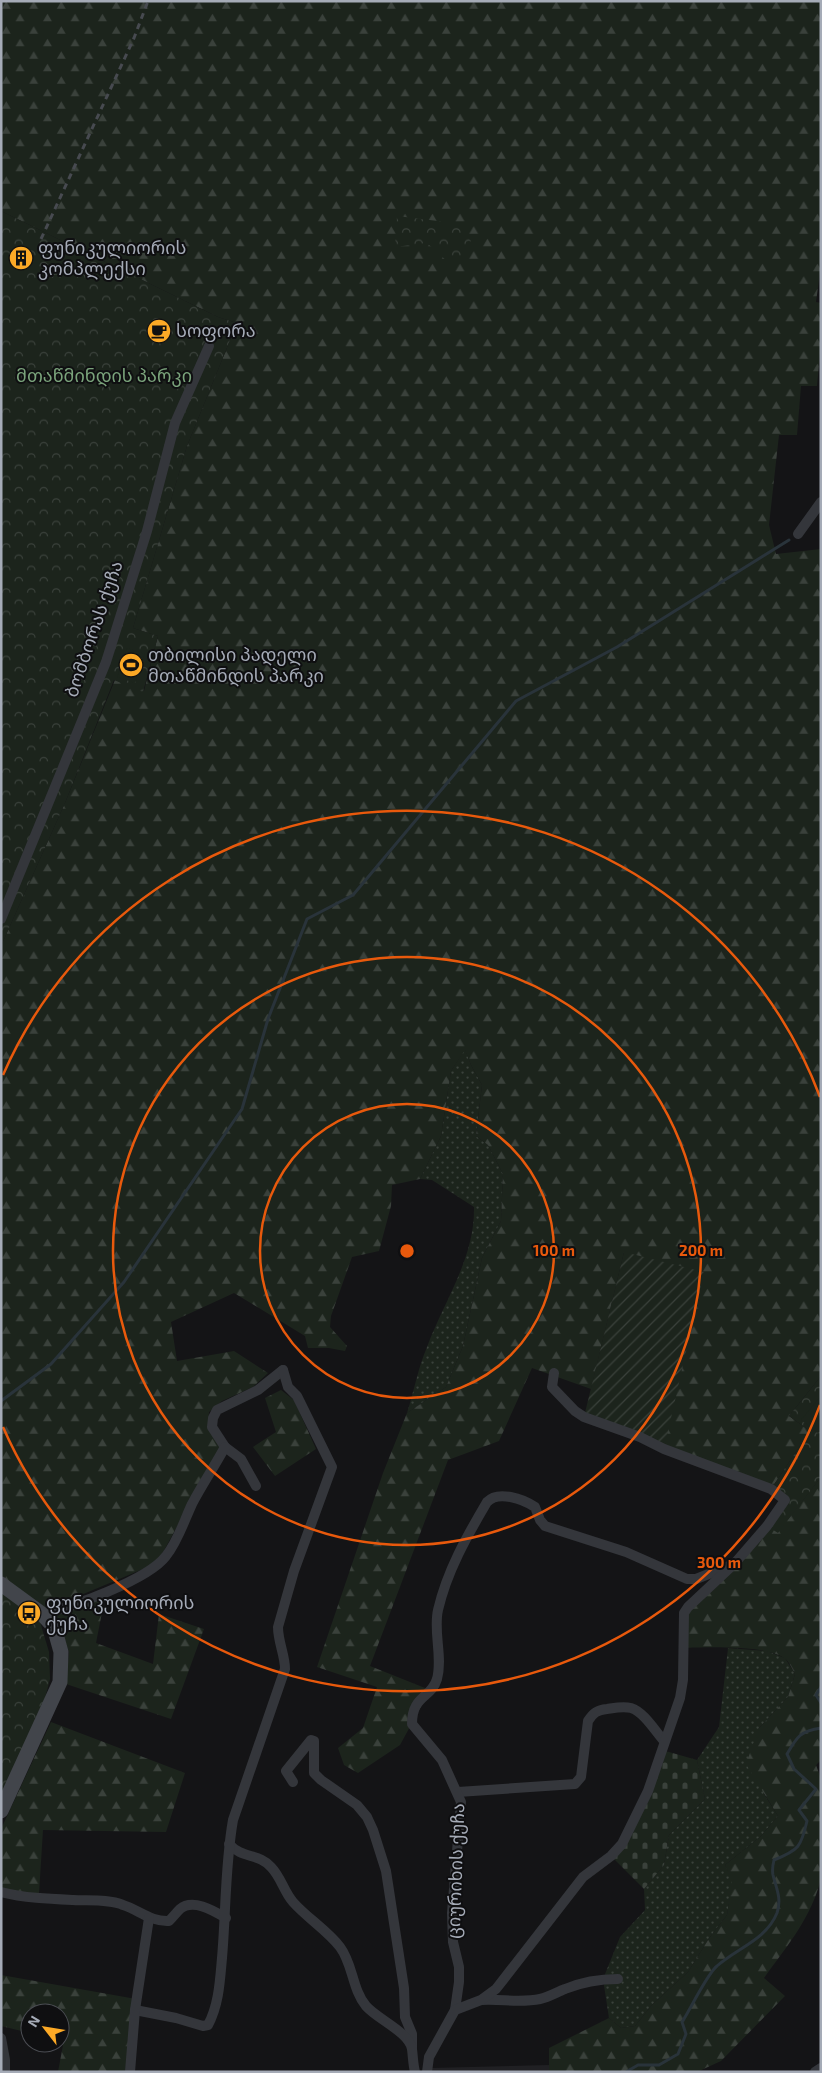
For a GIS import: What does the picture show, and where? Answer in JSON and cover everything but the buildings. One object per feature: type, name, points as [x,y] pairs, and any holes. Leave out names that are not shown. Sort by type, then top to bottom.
[{"type":"street","name":"ბომბორას ქუჩა","points":[[1,919],[106,662],[147,530],[176,423],[209,346]]},
{"type":"street","points":[[798,534],[821,502]]},
{"type":"street","points":[[135,2010],[176,2018],[203,2026],[208,2025],[218,1999],[226,1918],[229,1844],[233,1820],[285,1669],[278,1628],[294,1571],[332,1468],[297,1396],[288,1387],[285,1369],[258,1390],[214,1413],[212,1427],[225,1447],[241,1459],[256,1486]]},
{"type":"street","points":[[481,2000],[496,1989],[508,1976],[583,1877],[611,1856],[622,1844],[648,1792],[680,1698],[683,1680],[684,1613],[735,1563],[767,1526],[785,1500],[771,1489],[664,1450],[640,1437],[584,1418],[552,1387],[554,1373]]},
{"type":"street","points":[[42,1614],[66,1608],[110,1590],[154,1568],[166,1556],[225,1447]]},
{"type":"street","name":"ციურიხის ქუჩა","points":[[455,2010],[460,1967],[453,1942],[452,1913],[461,1802],[442,1760],[412,1724],[412,1715],[418,1702],[434,1686],[438,1677],[436,1637],[438,1610],[455,1558],[492,1497],[518,1499],[531,1504],[535,1507],[540,1520],[545,1526],[626,1552],[688,1579],[696,1579],[735,1563]]},
{"type":"street","points":[[1,1584],[42,1614],[54,1627],[61,1652],[60,1682],[1,1811]]},
{"type":"street","points":[[458,1792],[575,1784],[581,1777],[588,1721],[598,1710],[632,1708],[639,1713],[664,1741]]},
{"type":"street","points":[[293,1782],[286,1771],[288,1767],[298,1758],[311,1740],[314,1741],[314,1773],[320,1780],[357,1805],[367,1817],[374,1830],[387,1879],[404,1988],[406,2017],[412,2034],[411,2058],[415,2072]]},
{"type":"street","points":[[229,1844],[242,1855],[265,1861],[273,1868],[292,1901],[340,1947],[347,1961],[356,1991],[366,2006],[400,2032],[412,2048]]},
{"type":"street","points":[[1,1892],[16,1896],[122,1904],[149,1918],[169,1921],[180,1909],[191,1905],[210,1910],[226,1918]]},
{"type":"street","points":[[130,2072],[135,2010],[149,1918]]},
{"type":"street","points":[[427,2072],[429,2057],[455,2010],[481,2000],[501,1999],[521,2002],[543,1998],[584,1983],[603,1979],[618,1979]]},
{"type":"street","points":[[1,2038],[6,2060],[5,2072]]},
{"type":"street","points":[[815,2072],[821,2068]]},
{"type":"shaded area","points":[[549,2065],[549,2072],[430,2072],[430,2068]]},
{"type":"green space","points":[[1,1],[821,1],[821,265],[816,302],[821,303],[821,343],[817,386],[801,386],[797,435],[779,435],[769,525],[776,554],[821,549],[821,1376],[789,1416],[810,1431],[771,1489],[664,1449],[624,1252],[591,1389],[532,1368],[499,1441],[448,1460],[370,1666],[430,1690],[400,1745],[358,1773],[344,1765],[338,1748],[363,1728],[377,1687],[317,1667],[383,1473],[407,1413],[446,1387],[463,1346],[482,1258],[501,1221],[503,1174],[488,1145],[476,1136],[482,1085],[465,1050],[451,1071],[441,1136],[420,1179],[392,1185],[391,1206],[379,1251],[352,1257],[331,1316],[330,1327],[347,1346],[345,1351],[329,1348],[308,1348],[305,1336],[234,1293],[171,1322],[177,1361],[234,1351],[268,1373],[253,1387],[222,1401],[209,1412],[208,1426],[220,1447],[161,1556],[148,1567],[45,1610],[1,1576],[1,946],[65,803],[115,680],[144,691],[158,636],[133,628],[187,446],[237,323],[218,317],[1,211]]},
{"type":"green space","name":"მთაწმინდის პარკი","points":[[1,211],[218,317],[237,323],[187,446],[133,628],[158,636],[143,692],[114,680],[65,803],[1,946]]},
{"type":"green space","points":[[397,216],[454,223],[471,241],[470,257],[449,263],[427,243],[395,247]]},
{"type":"green space","name":"თბილისი პადელი მთაწმინდის პარკი","points":[[127,648],[145,654],[135,683],[117,677]]},
{"type":"green space","points":[[465,1049],[482,1085],[476,1136],[488,1145],[503,1174],[501,1221],[482,1258],[463,1346],[446,1387],[407,1413],[424,1355],[464,1262],[473,1226],[474,1207],[432,1180],[420,1179],[441,1136],[451,1071]]},
{"type":"green space","points":[[624,1252],[704,1272],[664,1449],[584,1417]]},
{"type":"green space","points":[[821,1376],[821,1477],[778,1533],[767,1526],[784,1500],[771,1489],[810,1431],[789,1416]]},
{"type":"green space","points":[[281,1390],[294,1400],[316,1449],[275,1476],[253,1447],[276,1432],[265,1398]]},
{"type":"green space","points":[[821,1396],[821,1430],[818,1433],[801,1420]]},
{"type":"green space","points":[[821,1477],[821,1760],[816,1765],[821,1779],[821,1878],[812,1906],[790,1943],[764,1978],[785,1996],[721,2061],[697,2072],[549,2072],[549,2048],[609,2018],[621,2028],[635,2026],[652,2005],[688,1972],[710,1937],[727,1915],[732,1880],[725,1865],[761,1836],[778,1816],[746,1764],[759,1728],[788,1697],[795,1674],[784,1658],[764,1651],[735,1648],[683,1648],[684,1613],[767,1526],[778,1532]]},
{"type":"green space","points":[[1,1589],[40,1622],[49,1652],[50,1679],[45,1698],[1,1800]]},
{"type":"green space","points":[[105,1597],[96,1643],[153,1664],[159,1614],[204,1629],[171,1719],[66,1684],[69,1652],[56,1614]]},
{"type":"green space","points":[[728,1648],[767,1651],[785,1658],[795,1674],[788,1697],[759,1728],[764,1794],[778,1816],[761,1836],[725,1865],[733,1880],[727,1915],[710,1937],[688,1972],[652,2005],[635,2026],[621,2028],[609,2018],[603,1979],[620,1937],[645,1910],[644,1889],[664,1865],[669,1835],[705,1799],[697,1760],[719,1727]]},
{"type":"green space","points":[[51,1722],[185,1773],[166,1832],[43,1830],[39,1893],[15,1893],[1,1888],[1,1829]]},
{"type":"green space","points":[[662,1750],[697,1760],[705,1799],[669,1835],[664,1865],[644,1889],[611,1856],[622,1844]]},
{"type":"green space","points":[[1,1975],[136,1999],[130,2072],[58,2072],[62,2053],[70,2053],[70,2003],[20,2003],[20,2031],[1,2026]]},
{"type":"waterway","points":[[1,1401],[51,1364],[124,1282],[242,1109],[268,1019],[307,919],[353,895],[516,701],[617,647],[789,540]]},
{"type":"waterway","points":[[821,1687],[816,1695],[821,1703]]},
{"type":"waterway","points":[[626,2072],[638,2065],[659,2065],[678,2054],[686,2034],[682,2022],[708,1976],[717,1966],[758,1937],[772,1922],[777,1913],[779,1903],[773,1873],[774,1860],[794,1850],[801,1842],[807,1821],[799,1810],[816,1789],[794,1769],[787,1754],[800,1736],[808,1731],[821,1728]]},
{"type":"railway","points":[[41,239],[134,38],[148,1]]},
{"type":"place","name":"ფუნიკულიორის კომპლექსი","points":[[21,258]]},
{"type":"place","name":"სოფორა","points":[[159,331]]},
{"type":"place","name":"თბილისი პადელი მთაწმინდის პარკი","points":[[131,665]]},
{"type":"place","name":"ფუნიკულიორის ქუჩა","points":[[29,1613]]}]
